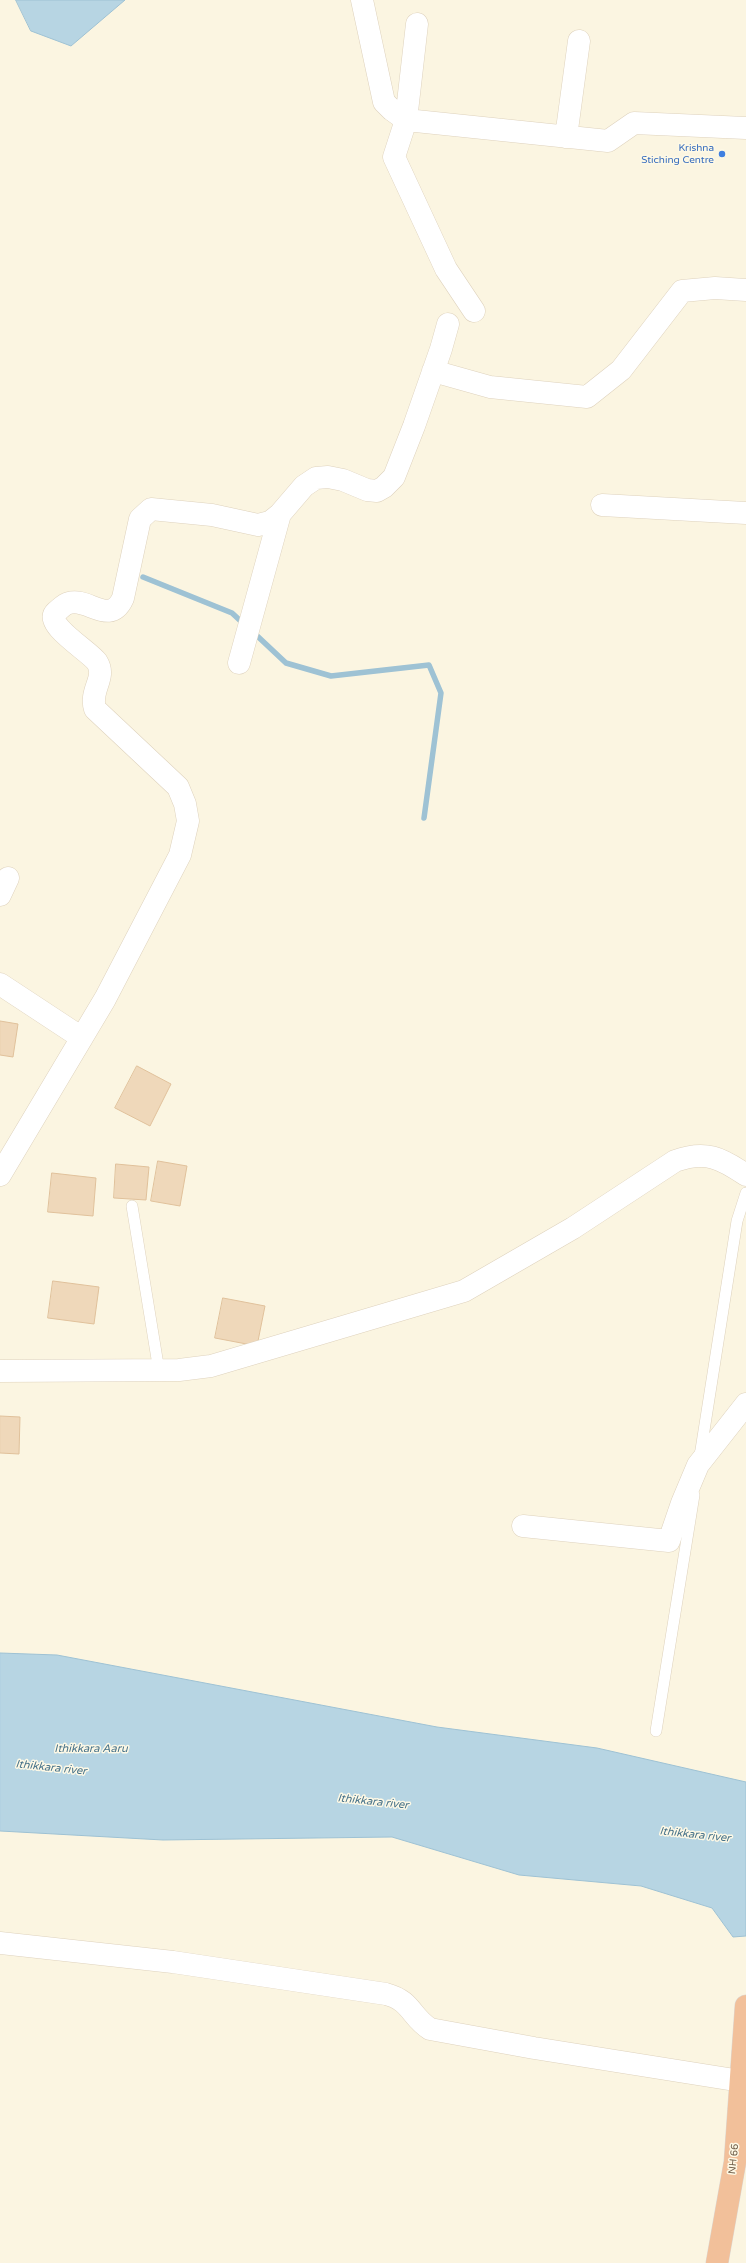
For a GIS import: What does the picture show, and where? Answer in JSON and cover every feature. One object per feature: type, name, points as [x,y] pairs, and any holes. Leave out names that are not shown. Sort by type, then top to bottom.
[{"type":"highway","name":"NH 66","points":[[717,2263],[735,2162],[745,2042],[746,2006]]},
{"type":"street","points":[[362,0],[384,102],[406,120],[608,141],[634,123],[746,128]]},
{"type":"street","points":[[417,24],[406,120],[394,157],[446,269],[474,311]]},
{"type":"street","points":[[566,137],[579,41]]},
{"type":"street","points":[[433,371],[490,387],[587,397],[621,370],[682,291],[715,288],[746,290]]},
{"type":"street","points":[[0,1175],[104,999],[180,855],[188,821],[185,804],[178,787],[95,709],[92,700],[101,675],[100,669],[93,657],[56,625],[53,618],[54,613],[69,603],[78,603],[110,611],[120,604],[140,519],[151,509],[212,515],[258,526],[270,522],[280,514],[304,486],[316,478],[328,476],[343,480],[367,490],[377,491],[384,486],[394,477],[433,371],[448,324]]},
{"type":"street","points":[[602,505],[746,514]]},
{"type":"street","points":[[239,663],[280,514]]},
{"type":"street","points":[[0,984],[82,1038]]},
{"type":"street","points":[[0,1370],[159,1371],[197,1369],[211,1366],[464,1291],[572,1228],[675,1161],[702,1155],[715,1157],[746,1175]]},
{"type":"street","points":[[523,1526],[669,1541],[682,1502],[698,1465],[746,1404]]},
{"type":"street","points":[[0,1943],[173,1962],[386,1994],[403,2000],[422,2024],[430,2029],[534,2048],[741,2081]]},
{"type":"lane","points":[[656,1731],[737,1221],[746,1193]]},
{"type":"lane","points":[[132,1206],[159,1371]]},
{"type":"water","points":[[16,0],[125,0],[71,46],[31,31]]},
{"type":"water","name":"Ithikkara Aaru","points":[[0,1653],[57,1655],[437,1727],[597,1748],[746,1782],[746,1936],[733,1937],[712,1908],[641,1886],[519,1875],[392,1837],[163,1840],[0,1831]]},
{"type":"building","points":[[0,1021],[18,1024],[13,1057],[0,1055]]},
{"type":"building","points":[[137,1066],[171,1084],[150,1126],[115,1108]]},
{"type":"building","points":[[158,1161],[187,1166],[180,1206],[151,1201]]},
{"type":"building","points":[[116,1164],[149,1167],[146,1200],[114,1198]]},
{"type":"building","points":[[52,1173],[96,1178],[93,1216],[48,1212]]},
{"type":"building","points":[[53,1281],[99,1287],[94,1324],[48,1318]]},
{"type":"building","points":[[223,1298],[265,1306],[257,1346],[215,1338]]},
{"type":"building","points":[[0,1416],[20,1417],[19,1454],[0,1453]]},
{"type":"waterway","points":[[143,577],[232,613],[245,625]]},
{"type":"waterway","points":[[253,632],[286,663],[331,676],[429,665],[441,693],[424,818]]},
{"type":"place","name":"Krishna Stiching Centre","points":[[722,154]]},
{"type":"water label","name":"Ithikkara river","points":[[51,1768]]},
{"type":"water label","name":"Ithikkara river","points":[[373,1802]]},
{"type":"water label","name":"Ithikkara river","points":[[695,1835]]}]
